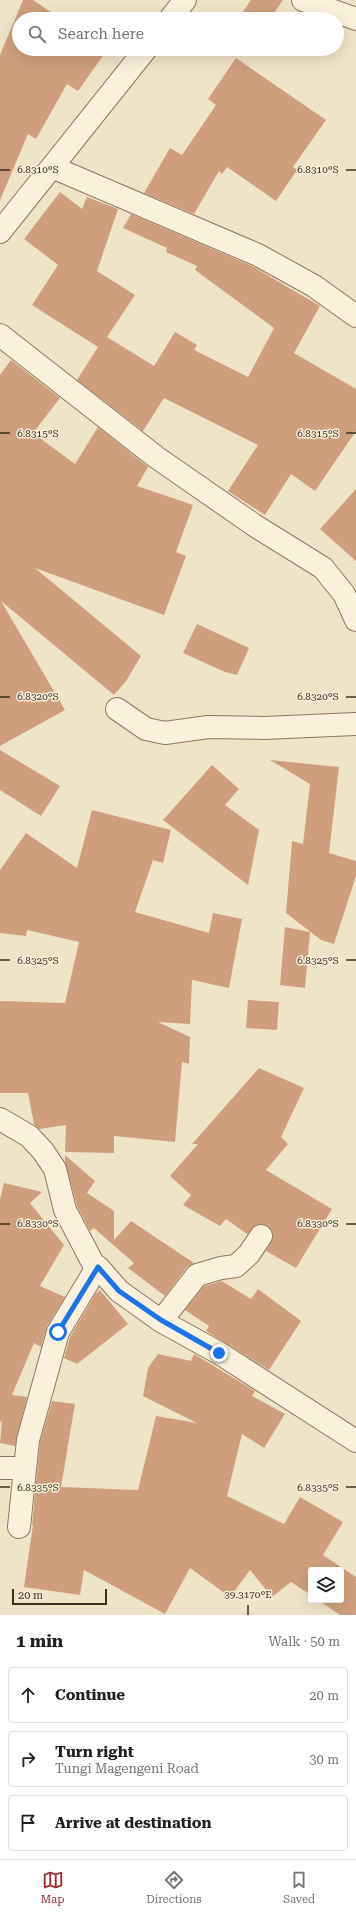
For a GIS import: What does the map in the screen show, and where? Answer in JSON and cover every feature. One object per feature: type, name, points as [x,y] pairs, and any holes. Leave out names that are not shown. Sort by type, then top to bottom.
[{"type":"street","points":[[176,12],[185,0]]},
{"type":"street","points":[[304,0],[337,12]]},
{"type":"street","points":[[344,15],[356,19]]},
{"type":"street","points":[[0,232],[140,56]]},
{"type":"street","points":[[52,167],[258,255],[314,286],[356,316]]},
{"type":"street","points":[[0,335],[156,457],[254,526],[323,568],[344,594],[356,620]]},
{"type":"street","points":[[117,709],[146,729],[165,733],[208,727],[264,728],[356,724]]},
{"type":"street","points":[[0,1119],[29,1136],[43,1151],[55,1169],[65,1210],[96,1269]]},
{"type":"street","points":[[161,1320],[197,1275],[221,1268],[236,1266],[249,1254],[262,1236]]},
{"type":"street","points":[[96,1269],[98,1267],[119,1291],[161,1320],[219,1353],[356,1441]]},
{"type":"street","points":[[19,1527],[28,1440],[58,1332],[96,1269]]},
{"type":"street","points":[[0,1468],[25,1468]]},
{"type":"building","points":[[23,0],[33,0],[51,12],[18,12]]},
{"type":"building","points":[[251,0],[283,0],[275,12],[243,12]]},
{"type":"building","points":[[12,26],[12,56],[103,56],[78,91],[67,84],[36,139],[28,134],[0,200],[0,55]]},
{"type":"building","points":[[236,58],[326,120],[293,167],[297,170],[276,201],[227,167],[222,174],[219,171],[194,214],[144,193],[170,148],[182,155],[216,105],[208,99]]},
{"type":"building","points":[[60,192],[82,209],[87,197],[118,209],[97,271],[135,295],[107,337],[154,366],[175,332],[197,345],[194,350],[248,377],[274,328],[195,270],[197,266],[166,252],[167,248],[123,228],[131,214],[252,266],[320,306],[294,353],[356,389],[356,431],[315,491],[291,474],[265,515],[228,491],[258,445],[164,398],[143,431],[77,380],[98,347],[32,305],[58,265],[24,239]]},
{"type":"building","points":[[11,360],[60,398],[33,433],[75,464],[98,427],[148,467],[137,486],[193,505],[176,552],[186,556],[164,615],[35,568],[141,656],[126,681],[114,695],[1,601],[65,710],[0,746],[0,375]]},
{"type":"building","points":[[356,489],[356,561],[320,529]]},
{"type":"building","points":[[197,624],[249,648],[237,675],[225,672],[183,653]]},
{"type":"building","points":[[0,750],[60,786],[41,816],[0,790]]},
{"type":"building","points":[[270,760],[339,767],[329,853],[356,861],[356,876],[334,944],[321,940],[286,913],[292,841],[303,844],[310,784]]},
{"type":"building","points":[[212,765],[239,789],[225,805],[259,830],[248,885],[163,820]]},
{"type":"building","points":[[92,810],[171,830],[163,863],[153,860],[135,912],[209,933],[213,913],[242,919],[229,988],[192,980],[190,1024],[158,1022],[190,1037],[189,1064],[182,1062],[175,1142],[114,1136],[114,1153],[65,1152],[66,1125],[39,1129],[34,1124],[28,1093],[0,1093],[0,1001],[65,1003],[79,942],[27,930],[26,936],[0,933],[0,870],[26,833],[77,868]]},
{"type":"building","points":[[285,927],[310,932],[305,988],[280,985]]},
{"type":"building","points":[[248,1000],[279,1002],[277,1030],[246,1028]]},
{"type":"building","points":[[259,1068],[304,1088],[281,1137],[288,1144],[266,1170],[332,1209],[296,1268],[266,1251],[273,1237],[272,1231],[268,1226],[262,1224],[256,1225],[247,1234],[226,1219],[220,1226],[183,1205],[191,1195],[170,1176],[198,1144],[192,1144]]},
{"type":"building","points":[[65,1155],[95,1181],[87,1193],[114,1211],[114,1240],[131,1221],[194,1263],[187,1267],[165,1296],[128,1268],[134,1263],[94,1228],[90,1231],[77,1206],[65,1162]]},
{"type":"building","points":[[4,1183],[42,1192],[30,1203],[64,1245],[40,1286],[65,1297],[47,1326],[41,1347],[34,1343],[12,1395],[27,1397],[15,1446],[0,1443],[2,1420],[0,1423],[0,1200]]},
{"type":"building","points":[[222,1281],[251,1299],[258,1289],[301,1321],[269,1370],[206,1331],[209,1326],[185,1310],[204,1286]]},
{"type":"building","points":[[100,1290],[128,1324],[77,1364],[64,1358],[70,1337],[96,1293]]},
{"type":"building","points":[[158,1354],[191,1361],[194,1354],[255,1391],[252,1396],[285,1414],[264,1448],[242,1434],[227,1496],[284,1524],[300,1497],[343,1522],[323,1555],[341,1567],[308,1567],[308,1593],[291,1582],[272,1597],[250,1570],[230,1597],[190,1568],[165,1614],[84,1570],[80,1595],[24,1587],[33,1525],[40,1442],[52,1401],[75,1404],[61,1487],[138,1490],[156,1416],[197,1423],[143,1396],[148,1368]]},
{"type":"building","points":[[344,1569],[356,1577],[356,1615],[340,1615],[322,1603],[344,1603]]},
{"type":"route","points":[[58,1332],[98,1267],[119,1291],[161,1320],[219,1353]]}]
